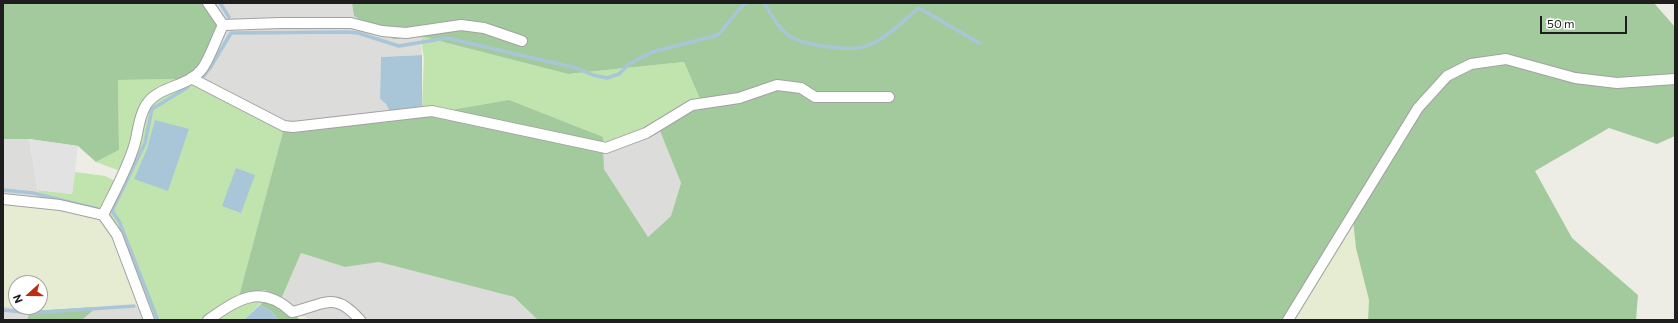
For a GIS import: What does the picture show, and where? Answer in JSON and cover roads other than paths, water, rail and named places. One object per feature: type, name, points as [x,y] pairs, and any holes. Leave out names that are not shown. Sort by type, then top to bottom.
[{"type":"street","points":[[208,3],[223,25]]},
{"type":"street","points":[[223,25],[280,23],[351,24],[382,31],[406,33],[461,25],[484,28],[522,42]]},
{"type":"street","points":[[103,215],[127,164],[135,142],[138,122],[147,104],[157,93],[191,78],[202,70],[223,25]]},
{"type":"street","points":[[1288,320],[1418,108],[1447,76],[1472,64],[1506,59],[1575,78],[1617,83],[1675,78]]},
{"type":"street","points":[[191,78],[284,126],[293,127],[432,111],[606,148],[646,133],[692,105],[738,98],[777,85],[801,88],[815,97],[889,97]]},
{"type":"street","points":[[3,199],[60,205],[103,215],[117,235],[149,320]]},
{"type":"street","points":[[208,320],[242,299],[259,295],[270,296],[283,303],[292,312],[321,303],[338,302],[351,310],[360,320]]},
{"type":"water","points":[[422,55],[422,106],[390,112],[386,104],[380,99],[381,57]]},
{"type":"water","points":[[155,120],[189,129],[168,191],[134,179],[147,149]]},
{"type":"water","points":[[236,168],[255,175],[241,213],[222,206]]},
{"type":"water","points":[[260,305],[271,311],[279,320],[244,320]]},
{"type":"waterway","points":[[220,3],[229,17]]},
{"type":"waterway","points":[[202,78],[210,68],[231,33],[347,32],[358,33],[399,46],[447,38],[576,68],[593,75],[607,78],[619,74],[629,64],[652,52],[718,35],[743,5],[748,3]]},
{"type":"waterway","points":[[764,3],[776,22],[787,34],[798,40],[817,45],[839,48],[859,48],[866,46],[887,34],[919,8],[979,43]]},
{"type":"waterway","points":[[157,318],[119,221],[112,211],[145,143],[152,109],[188,87]]},
{"type":"waterway","points":[[3,190],[33,193],[98,209]]},
{"type":"waterway","points":[[3,310],[31,313],[134,306]]}]
